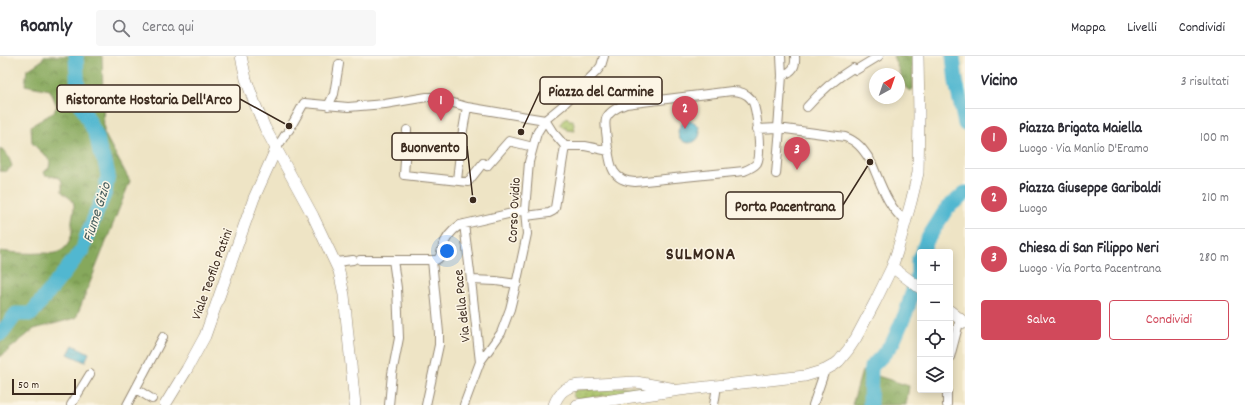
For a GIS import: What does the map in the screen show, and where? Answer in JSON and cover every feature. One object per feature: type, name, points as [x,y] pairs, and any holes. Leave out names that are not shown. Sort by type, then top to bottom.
[{"type":"street","points":[[241,56],[246,79],[255,104],[276,149],[313,216],[336,262],[342,280],[355,405]]},
{"type":"street","name":"Corso Ovidio","points":[[464,405],[480,362],[501,333],[517,284],[527,234],[525,213],[529,162],[537,133],[545,120],[588,81],[601,66],[604,56]]},
{"type":"street","points":[[776,174],[782,76],[781,56]]},
{"type":"street","points":[[782,76],[789,73],[795,60],[801,56]]},
{"type":"street","points":[[807,107],[825,87],[841,75],[853,68],[856,70],[879,56]]},
{"type":"street","points":[[573,386],[570,389],[569,395],[579,404],[680,390],[805,376],[826,370],[839,361],[856,338],[892,267],[906,220],[918,173],[918,56]]},
{"type":"street","points":[[328,106],[334,94],[340,59]]},
{"type":"street","points":[[737,91],[748,96],[752,101],[755,110],[759,157],[754,166],[744,171],[630,182],[619,177],[612,169],[609,151],[606,119],[616,108],[626,104],[737,91]]},
{"type":"street","points":[[276,149],[304,103],[348,107],[385,104],[427,97],[439,98],[467,107],[545,120],[565,146],[585,146],[609,151]]},
{"type":"street","points":[[457,180],[467,107]]},
{"type":"street","points":[[757,129],[779,128],[845,137],[853,140],[858,144],[871,162],[892,207],[901,218],[906,220]]},
{"type":"street","points":[[407,130],[404,175],[468,182],[483,163],[487,166],[509,141],[532,147]]},
{"type":"street","points":[[336,262],[356,260],[434,260],[439,258],[441,255],[442,248],[448,234],[452,230],[464,224],[525,213],[552,211],[555,208],[565,146]]},
{"type":"street","name":"Viale Teofilo Patini","points":[[165,405],[187,369],[204,336],[254,198],[276,149]]},
{"type":"street","name":"Via della Pace","points":[[464,224],[472,280],[480,362]]},
{"type":"street","points":[[389,405],[392,374],[399,338],[397,288],[394,260]]},
{"type":"street","points":[[426,405],[439,345],[434,260]]},
{"type":"street","points":[[892,267],[917,286]]},
{"type":"street","points":[[472,280],[517,284]]},
{"type":"street","points":[[953,313],[963,321],[953,349]]},
{"type":"street","points":[[127,405],[163,338]]},
{"type":"street","points":[[813,405],[826,370]]},
{"type":"street","points":[[71,405],[90,374]]},
{"type":"street","points":[[554,405],[558,395],[562,391],[573,386],[628,382],[680,390]]},
{"type":"street","points":[[643,395],[650,390],[652,385]]},
{"type":"street","points":[[714,405],[717,386]]},
{"type":"street","points":[[136,390],[152,399]]},
{"type":"street","points":[[947,393],[947,405]]},
{"type":"green space","points":[[44,56],[102,56],[104,133],[130,181],[76,318],[34,329],[0,357],[0,251],[16,253],[55,253],[67,246],[72,233],[73,202],[62,192],[62,182],[60,178],[45,175],[44,172],[49,168],[50,162],[46,156],[32,143],[31,126],[54,112],[57,106],[50,90],[25,85],[27,69],[41,61]]},
{"type":"green space","points":[[893,56],[913,56],[913,89],[910,91],[905,86],[905,68],[898,68]]},
{"type":"green space","points":[[567,117],[570,120],[573,120],[575,131],[567,130],[561,124]]},
{"type":"green space","points":[[0,149],[7,154],[12,166],[5,171],[0,171]]},
{"type":"green space","points":[[862,371],[909,386],[906,405],[852,405]]},
{"type":"green space","points":[[644,386],[646,389],[643,391],[578,399],[574,397],[573,394],[575,390]]},
{"type":"water","points":[[689,121],[697,124],[700,132],[697,140],[689,143],[681,140],[678,132],[681,124]]},
{"type":"water","points":[[73,345],[89,353],[85,362],[68,354]]},
{"type":"waterway","name":"Fiume Gizio","points":[[0,334],[16,314],[31,314],[83,249],[105,192],[108,175],[105,162],[100,152],[97,137],[82,107],[78,93],[76,56]]},
{"type":"waterway","points":[[953,56],[956,82],[965,124]]},
{"type":"waterway","points":[[923,249],[927,240],[947,208],[965,193]]},
{"type":"waterway","points":[[870,405],[871,367],[893,342],[907,310],[917,277]]},
{"type":"place","name":"Piazza Brigata Maiella","points":[[441,121]]},
{"type":"place","name":"Ristorante Hostaria Dell'Arco","points":[[289,126]]},
{"type":"place","name":"Piazza Giuseppe Garibaldi","points":[[685,129]]},
{"type":"place","name":"Piazza del Carmine","points":[[521,132]]},
{"type":"place","name":"Porta Pacentrana","points":[[870,162]]},
{"type":"place","name":"Chiesa di San Filippo Neri","points":[[797,170]]},
{"type":"place","name":"Buonvento","points":[[473,200]]},
{"type":"district","name":"SULMONA","points":[[701,253]]}]
